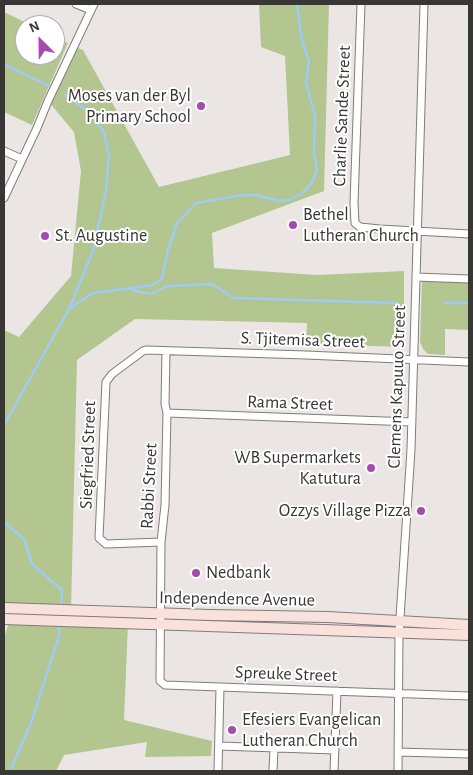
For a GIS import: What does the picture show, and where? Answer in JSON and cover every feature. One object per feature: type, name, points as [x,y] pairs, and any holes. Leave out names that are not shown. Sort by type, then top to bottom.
[{"type":"main road","name":"Independence Avenue","points":[[4,608],[399,633],[469,635]]},
{"type":"main road","name":"Independence Avenue","points":[[4,619],[72,622],[328,617],[469,625]]},
{"type":"street","points":[[4,198],[92,7],[76,4]]},
{"type":"street","name":"Charlie Sande Street","points":[[361,4],[355,223],[360,227],[417,232]]},
{"type":"street","name":"Clemens Kapuuo Street","points":[[398,771],[399,633],[412,422],[424,4]]},
{"type":"street","points":[[4,151],[22,159]]},
{"type":"street","points":[[417,232],[469,234]]},
{"type":"street","points":[[416,278],[469,279]]},
{"type":"street","name":"Siegfried Street","points":[[160,542],[106,544],[99,538],[106,382],[112,374],[143,351],[166,351]]},
{"type":"street","name":"S. Tjitemisa Street","points":[[166,351],[469,362]]},
{"type":"street","name":"Rabbi Street","points":[[161,619],[160,542],[165,505],[166,351]]},
{"type":"street","name":"Rama Street","points":[[167,414],[412,422]]},
{"type":"street","name":"Spreuke Street","points":[[161,619],[158,678],[165,685],[469,696]]},
{"type":"street","points":[[218,771],[220,687]]},
{"type":"street","points":[[334,771],[337,691]]},
{"type":"street","points":[[220,746],[336,750]]},
{"type":"street","points":[[273,771],[274,748]]},
{"type":"street","points":[[398,752],[469,754]]},
{"type":"green space","points":[[259,4],[329,4],[324,191],[212,233],[214,268],[317,275],[404,271],[404,347],[306,344],[307,323],[135,319],[77,360],[71,611],[4,608],[4,330],[19,337],[71,276],[81,171],[74,132],[48,101],[73,46],[83,50],[159,187],[290,155],[285,56],[261,47]]},
{"type":"green space","points":[[4,12],[15,17],[15,65],[58,65],[32,125],[4,112]]},
{"type":"green space","points":[[422,278],[469,279],[469,330],[445,329],[445,355],[428,354],[420,342]]},
{"type":"green space","points":[[10,619],[128,623],[124,720],[212,741],[211,756],[145,757],[147,742],[64,755],[56,771],[4,771],[4,638]]},
{"type":"waterway","points":[[69,309],[93,293],[153,285],[162,279],[168,250],[177,223],[196,203],[243,195],[257,195],[278,201],[289,200],[302,193],[311,184],[317,171],[314,152],[315,115],[306,83],[309,61],[302,41],[297,4]]},
{"type":"waterway","points":[[4,64],[49,86]]},
{"type":"waterway","points":[[4,425],[69,309],[93,251],[106,191],[109,156],[104,132],[89,112],[65,95]]},
{"type":"waterway","points":[[132,290],[151,294],[167,286],[212,284],[234,298],[396,303]]},
{"type":"waterway","points":[[445,303],[469,303]]},
{"type":"waterway","points":[[4,522],[24,539],[32,564],[62,590],[61,606]]},
{"type":"waterway","points":[[10,771],[31,723],[59,636],[59,624]]},
{"type":"place","name":"Moses van der Byl Primary School","points":[[201,106]]},
{"type":"place","name":"Bethel Lutheran Church","points":[[293,225]]},
{"type":"place","name":"St. Augustine","points":[[45,236]]},
{"type":"place","name":"WB Supermarkets Katutura","points":[[371,468]]},
{"type":"place","name":"Ozzys Village Pizza","points":[[421,511]]},
{"type":"place","name":"Nedbank","points":[[196,573]]},
{"type":"place","name":"Efesiers Evangelican Lutheran Church","points":[[232,730]]}]
